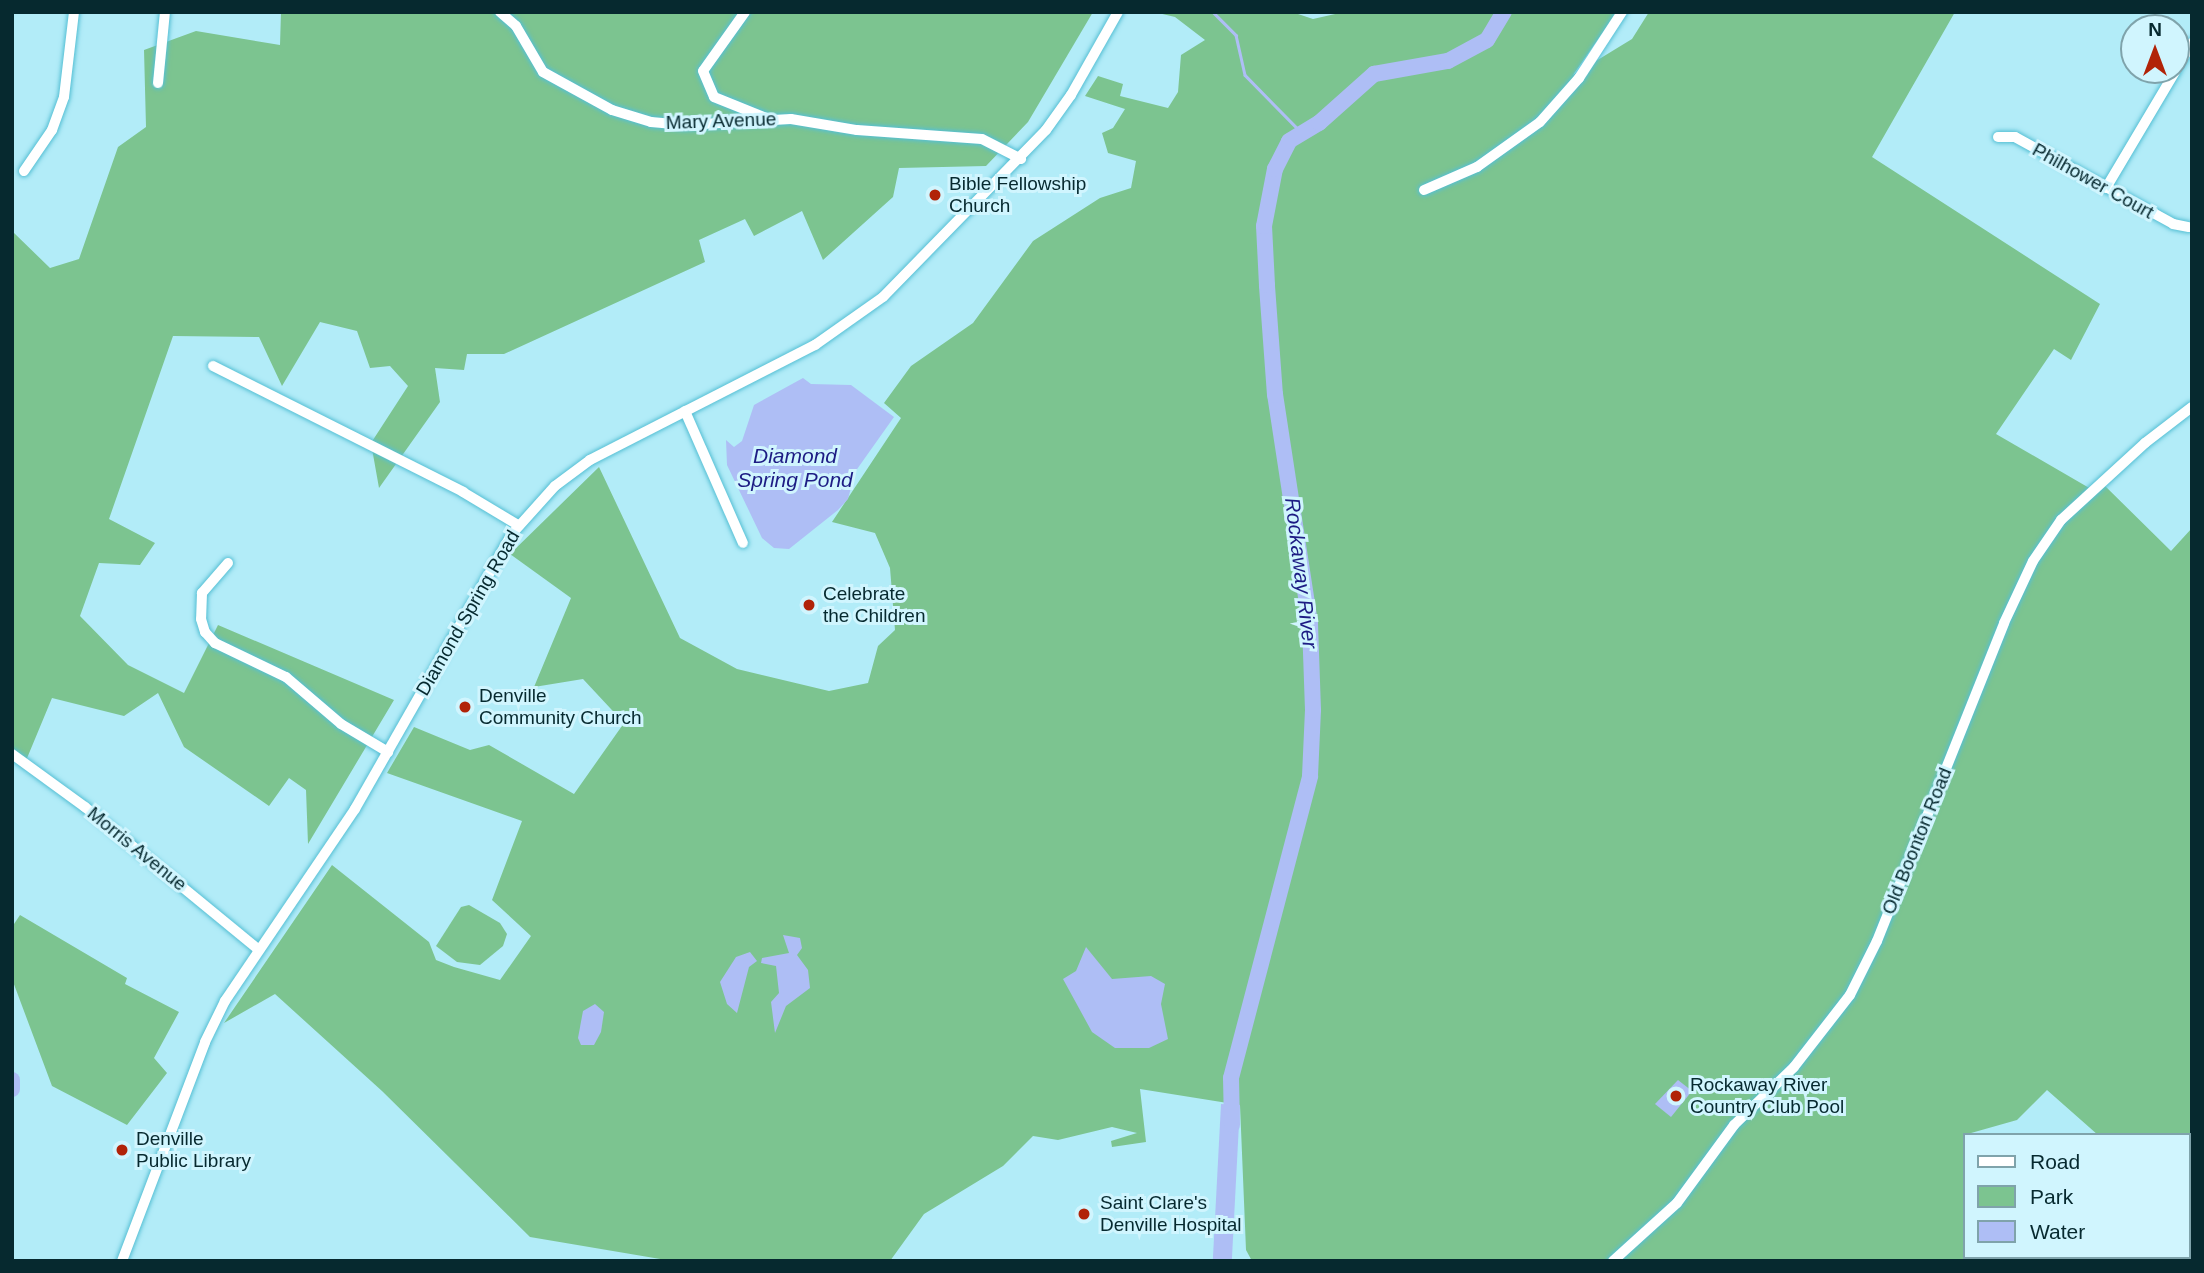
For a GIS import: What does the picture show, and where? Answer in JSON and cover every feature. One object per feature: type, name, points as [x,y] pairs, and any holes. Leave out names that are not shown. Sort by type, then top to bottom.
[{"type":"street","points":[[24,171],[52,130],[64,97],[74,12]]},
{"type":"street","points":[[158,83],[165,12]]},
{"type":"street","name":"Mary Avenue","points":[[500,12],[516,26],[543,72],[612,110],[652,122],[685,125],[766,118],[982,139],[1021,159]]},
{"type":"street","points":[[745,12],[703,71],[714,97],[766,118]]},
{"type":"street","name":"Diamond Spring Road","points":[[122,1261],[205,1042],[258,949],[349,819],[518,525],[555,486],[590,460],[784,363],[865,312],[904,278],[1021,159],[1072,95],[1118,12]]},
{"type":"street","points":[[1424,190],[1488,160],[1540,122],[1579,78],[1622,12]]},
{"type":"street","points":[[2106,188],[2168,84]]},
{"type":"street","name":"Philhower Court","points":[[1998,137],[2015,137],[2173,225],[2189,227]]},
{"type":"street","points":[[213,366],[463,492],[518,525]]},
{"type":"street","name":"Old Boonton Road","points":[[1613,1261],[1676,1203],[1734,1125],[1794,1067],[1850,995],[1877,941],[2004,623],[2033,561],[2061,520],[2145,443],[2192,407]]},
{"type":"street","points":[[685,411],[743,543]]},
{"type":"street","points":[[228,564],[202,593],[201,619],[205,632],[215,643],[285,677],[341,724],[388,752]]},
{"type":"street","name":"Morris Avenue","points":[[12,754],[85,807],[258,949]]},
{"type":"green space","points":[[281,12],[1093,12],[1028,122],[986,166],[899,168],[893,197],[823,260],[802,211],[754,236],[745,219],[699,240],[705,262],[504,354],[467,354],[464,370],[435,368],[440,402],[379,488],[371,443],[408,386],[390,366],[370,368],[357,331],[320,322],[282,386],[259,337],[173,336],[109,519],[155,543],[140,565],[99,563],[80,616],[128,665],[184,693],[218,625],[394,700],[308,844],[306,790],[289,778],[269,806],[184,747],[158,693],[124,716],[52,698],[25,763],[12,755],[12,231],[50,268],[79,259],[118,147],[146,127],[144,50],[196,31],[280,45]]},
{"type":"green space","points":[[1154,12],[1292,12],[1313,19],[1344,12],[1617,12],[1573,75],[1632,39],[1649,12],[1955,12],[1872,157],[2100,304],[2071,360],[2054,349],[1996,434],[2091,489],[2102,483],[2171,551],[2192,528],[2192,1261],[2156,1261],[2190,1259],[2190,1133],[2096,1133],[2047,1090],[2017,1120],[1962,1133],[1962,1259],[1997,1261],[1252,1261],[1246,1250],[1240,1105],[1140,1089],[1146,1142],[1112,1147],[1111,1141],[1137,1133],[1112,1127],[1058,1140],[1033,1136],[1003,1166],[924,1214],[890,1261],[672,1261],[530,1237],[382,1091],[275,994],[224,1023],[332,865],[429,942],[436,960],[454,967],[500,980],[531,936],[492,900],[522,821],[387,773],[414,727],[470,750],[489,745],[574,794],[624,723],[583,679],[534,687],[571,598],[510,554],[599,467],[680,638],[737,669],[829,691],[868,683],[878,646],[895,630],[890,568],[875,533],[832,522],[901,418],[884,403],[911,366],[973,323],[1033,241],[1100,198],[1131,188],[1136,161],[1108,153],[1102,133],[1113,128],[1125,109],[1085,96],[1098,76],[1123,84],[1120,96],[1168,108],[1178,92],[1181,55],[1205,40],[1175,17]]},
{"type":"green space","points":[[469,905],[500,923],[507,934],[503,946],[480,965],[457,962],[436,946],[461,907]]},
{"type":"green space","points":[[20,915],[127,978],[125,984],[179,1012],[154,1058],[167,1073],[127,1125],[52,1086],[12,979],[12,927]]},
{"type":"water","name":"Diamond Spring Pond","points":[[803,378],[811,384],[851,385],[894,417],[855,472],[848,499],[838,510],[789,549],[774,548],[762,538],[727,465],[726,440],[734,447],[742,441],[754,405]]},
{"type":"water","points":[[783,935],[800,938],[802,948],[797,955],[808,970],[810,988],[786,1006],[775,1033],[771,1002],[779,993],[776,966],[761,963],[762,958],[789,953]]},
{"type":"water","points":[[1086,947],[1112,979],[1151,976],[1165,984],[1161,1004],[1168,1039],[1149,1048],[1115,1048],[1092,1032],[1063,979],[1076,971]]},
{"type":"water","points":[[750,952],[757,961],[749,967],[737,1013],[727,1004],[720,982],[736,957]]},
{"type":"water","points":[[595,1004],[604,1012],[601,1032],[594,1045],[581,1045],[578,1038],[583,1011]]},
{"type":"water","name":"Rockaway River Country Club Pool","points":[[1678,1080],[1692,1091],[1671,1117],[1655,1104]]},
{"type":"water","points":[[1221,1104],[1240,1105],[1232,1261],[1213,1261]]},
{"type":"waterway","points":[[1213,12],[1236,35],[1245,75],[1301,132]]},
{"type":"waterway","name":"Rockaway River","points":[[1232,1125],[1231,1078],[1310,776],[1313,710],[1310,623],[1275,395],[1267,285],[1264,226],[1275,169],[1289,141],[1319,123],[1374,74],[1448,61],[1487,40],[1504,12]]},
{"type":"waterway","name":"Rockaway River","points":[[12,1080],[12,1089]]},
{"type":"place","name":"Bible Fellowship Church","points":[[935,195]]},
{"type":"place","name":"Celebrate the Children","points":[[809,605]]},
{"type":"place","name":"Denville Community Church","points":[[465,707]]},
{"type":"place","name":"Rockaway River Country Club Pool","points":[[1676,1096]]},
{"type":"place","name":"Denville Public Library","points":[[122,1150]]},
{"type":"place","name":"Saint Clare's Denville Hospital","points":[[1084,1214]]}]
